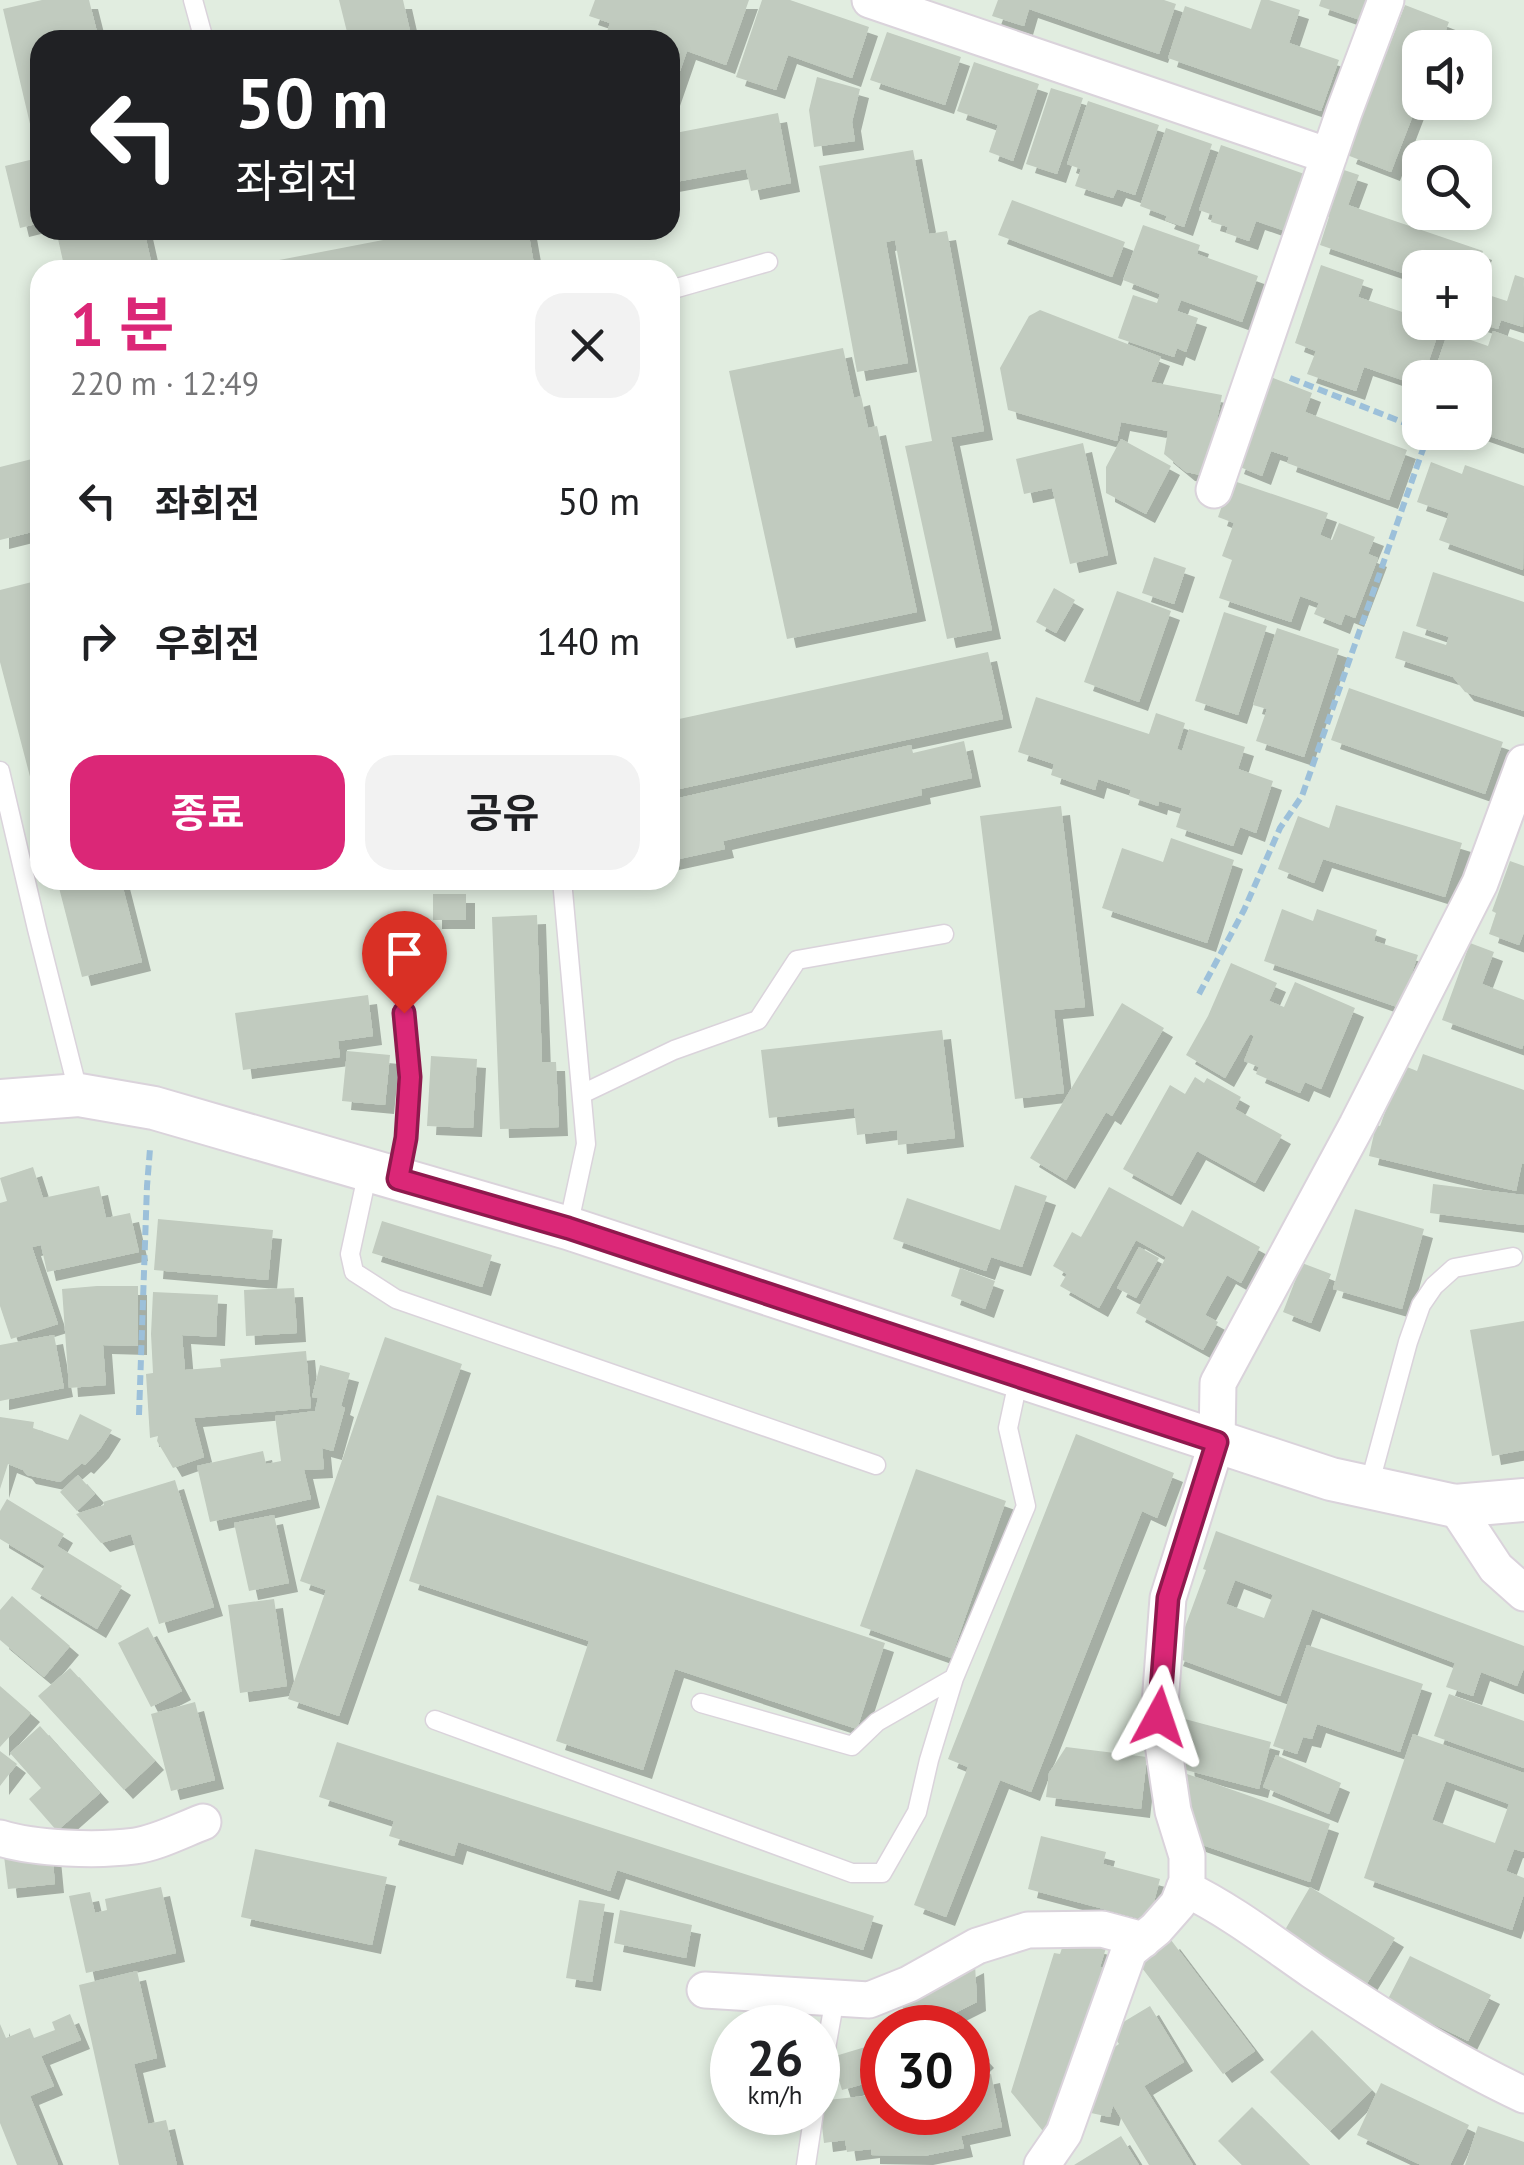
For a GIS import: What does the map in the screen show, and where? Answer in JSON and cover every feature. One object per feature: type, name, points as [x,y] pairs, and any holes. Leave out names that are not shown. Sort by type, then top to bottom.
[{"type":"street","points":[[870,0],[1329,156]]},
{"type":"street","points":[[1214,490],[1386,0]]},
{"type":"street","points":[[1042,2165],[1064,2133],[1129,1951],[1178,1904],[1187,1881],[1187,1856],[1173,1811],[1159,1717],[1168,1598],[1217,1442],[1218,1382],[1357,1124],[1480,883],[1524,762]]},
{"type":"street","points":[[0,1101],[79,1095],[154,1108],[568,1228],[1331,1479],[1455,1506],[1524,1500]]},
{"type":"street","points":[[1455,1506],[1496,1568],[1524,1593]]},
{"type":"street","points":[[0,1838],[16,1843],[80,1847],[138,1846],[203,1822]]},
{"type":"street","points":[[1184,1888],[1207,1899],[1478,2074],[1524,2095]]},
{"type":"street","points":[[705,1990],[869,2000],[909,1984],[977,1946],[1028,1930],[1102,1930],[1143,1940]]},
{"type":"lane","points":[[192,0],[201,30]]},
{"type":"lane","points":[[680,287],[768,262]]},
{"type":"lane","points":[[0,772],[79,1095]]},
{"type":"lane","points":[[563,890],[586,1144],[568,1228]]},
{"type":"lane","points":[[582,1094],[674,1050],[758,1020],[797,960],[944,934]]},
{"type":"lane","points":[[399,950],[410,1077],[406,1138],[383,1175],[350,1254],[354,1272],[396,1299],[876,1465]]},
{"type":"lane","points":[[1369,1487],[1421,1304],[1454,1268],[1512,1257]]},
{"type":"lane","points":[[435,1720],[852,1874],[882,1873],[916,1812],[954,1678],[1026,1506],[1008,1428],[1019,1376]]},
{"type":"lane","points":[[701,1703],[852,1746],[877,1722],[954,1678]]},
{"type":"lane","points":[[834,2005],[835,1998]]},
{"type":"lane","points":[[806,2165],[811,2135]]},
{"type":"path","points":[[1256,365],[1402,422]]},
{"type":"path","points":[[1199,994],[1244,910],[1280,828],[1302,796],[1423,450]]},
{"type":"path","points":[[139,1415],[147,1186],[154,1108]]},
{"type":"building","points":[[42,0],[89,0],[96,30],[30,30],[30,124],[3,9]]},
{"type":"building","points":[[339,0],[403,0],[410,30],[346,30]]},
{"type":"building","points":[[595,0],[749,0],[726,65],[687,51],[680,71],[680,30],[608,30],[610,23],[589,16]]},
{"type":"building","points":[[762,0],[790,0],[869,27],[852,78],[788,55],[776,90],[736,77]]},
{"type":"building","points":[[998,0],[1164,0],[1176,4],[1159,54],[1029,9],[1024,26],[992,16]]},
{"type":"building","points":[[1261,0],[1300,10],[1289,43],[1339,60],[1321,111],[1168,58],[1185,6],[1251,29]]},
{"type":"building","points":[[1321,0],[1367,0],[1360,20],[1319,6]]},
{"type":"building","points":[[1405,5],[1449,22],[1446,30],[1402,30],[1402,120],[1411,120],[1391,172],[1347,155]]},
{"type":"building","points":[[887,32],[961,57],[945,105],[870,80]]},
{"type":"building","points":[[974,62],[1039,84],[1013,161],[989,152],[998,125],[957,111]]},
{"type":"building","points":[[817,77],[860,89],[852,122],[855,141],[814,147],[809,110]]},
{"type":"building","points":[[1051,88],[1083,98],[1057,174],[1026,164]]},
{"type":"building","points":[[1088,101],[1159,125],[1135,195],[1117,189],[1113,198],[1075,186],[1081,169],[1067,164]]},
{"type":"building","points":[[778,113],[791,183],[751,191],[746,169],[680,181],[680,132]]},
{"type":"building","points":[[1166,128],[1212,144],[1184,227],[1140,206]]},
{"type":"building","points":[[1221,145],[1310,176],[1291,233],[1256,221],[1249,241],[1226,233],[1228,227],[1211,222],[1213,215],[1199,210]]},
{"type":"building","points":[[913,150],[929,234],[947,231],[984,431],[951,437],[992,630],[947,639],[905,446],[932,441],[895,240],[886,242],[908,363],[857,372],[819,166]]},
{"type":"building","points":[[30,160],[30,226],[20,228],[5,166]]},
{"type":"building","points":[[1335,167],[1359,175],[1348,205],[1402,223],[1402,230],[1421,230],[1480,250],[1402,250],[1402,273],[1320,245],[1329,217],[1319,214]]},
{"type":"building","points":[[1012,200],[1125,242],[1112,277],[998,235]]},
{"type":"building","points":[[1143,225],[1200,245],[1197,254],[1258,276],[1242,322],[1181,300],[1177,311],[1198,318],[1186,352],[1177,348],[1174,357],[1118,338],[1133,295],[1157,303],[1160,294],[1123,280]]},
{"type":"building","points":[[58,240],[146,240],[151,260],[63,260]]},
{"type":"building","points":[[383,240],[530,240],[533,260],[279,260]]},
{"type":"building","points":[[1321,265],[1364,280],[1358,297],[1402,312],[1402,340],[1436,340],[1429,360],[1402,360],[1402,380],[1364,367],[1356,391],[1307,374],[1316,351],[1295,343]]},
{"type":"building","points":[[1515,275],[1524,278],[1523,327],[1501,320],[1498,329],[1492,327],[1492,296],[1507,301]]},
{"type":"building","points":[[1040,310],[1161,357],[1151,382],[1222,395],[1210,477],[1186,472],[1164,454],[1168,431],[1121,422],[1117,441],[1008,410],[1000,368],[1029,316]]},
{"type":"building","points":[[1493,331],[1524,342],[1524,448],[1492,437],[1492,360],[1438,360],[1445,340],[1471,340],[1488,346]]},
{"type":"building","points":[[843,348],[854,398],[861,396],[868,428],[877,426],[917,612],[787,639],[729,371]]},
{"type":"building","points":[[1268,376],[1312,393],[1305,412],[1407,450],[1389,500],[1287,463],[1289,457],[1271,451],[1262,476],[1235,465]]},
{"type":"building","points":[[1121,439],[1171,466],[1146,514],[1106,493],[1106,467]]},
{"type":"building","points":[[1083,443],[1108,555],[1070,564],[1052,488],[1024,494],[1016,459]]},
{"type":"building","points":[[30,460],[30,532],[0,540],[0,467]]},
{"type":"building","points":[[1431,462],[1462,474],[1465,465],[1524,486],[1523,570],[1439,540],[1449,513],[1417,502]]},
{"type":"building","points":[[1231,480],[1328,513],[1320,535],[1332,540],[1339,523],[1375,537],[1368,554],[1378,558],[1355,618],[1345,614],[1341,625],[1314,614],[1319,603],[1300,596],[1291,622],[1219,598],[1232,560],[1222,556],[1234,523],[1218,517]]},
{"type":"building","points":[[1154,557],[1186,568],[1174,604],[1142,593]]},
{"type":"building","points":[[1433,572],[1524,602],[1524,711],[1465,692],[1453,677],[1395,658],[1403,631],[1446,645],[1449,637],[1416,626]]},
{"type":"building","points":[[30,582],[30,777],[0,662],[0,590]]},
{"type":"building","points":[[1054,588],[1075,600],[1056,633],[1036,622]]},
{"type":"building","points":[[1117,591],[1171,611],[1139,702],[1084,682]]},
{"type":"building","points":[[1224,612],[1267,626],[1238,715],[1195,701]]},
{"type":"building","points":[[1277,628],[1339,649],[1304,757],[1256,741],[1267,709],[1253,705]]},
{"type":"building","points":[[988,652],[1003,719],[680,789],[680,719]]},
{"type":"building","points":[[1349,688],[1503,742],[1485,794],[1331,740]]},
{"type":"building","points":[[1036,697],[1149,734],[1156,713],[1185,723],[1177,749],[1182,751],[1189,729],[1245,747],[1238,769],[1273,781],[1256,833],[1240,827],[1233,846],[1176,827],[1182,808],[1159,801],[1158,806],[1129,796],[1131,790],[1098,779],[1095,790],[1051,775],[1054,764],[1018,752]]},
{"type":"building","points":[[964,741],[972,778],[921,789],[922,795],[723,841],[725,849],[680,859],[680,798],[911,745],[913,753]]},
{"type":"building","points":[[1336,805],[1462,843],[1445,897],[1323,859],[1314,883],[1278,869],[1298,816],[1329,828]]},
{"type":"building","points":[[1061,806],[1085,1007],[1054,1010],[1064,1093],[1015,1099],[980,816]]},
{"type":"building","points":[[1171,838],[1234,860],[1207,943],[1102,908],[1122,848],[1163,862]]},
{"type":"building","points":[[1510,861],[1524,866],[1524,932],[1519,945],[1489,934],[1496,913],[1492,911]]},
{"type":"building","points":[[60,890],[124,890],[142,962],[82,977]]},
{"type":"building","points":[[433,894],[466,894],[466,920],[433,920]]},
{"type":"building","points":[[1282,909],[1313,921],[1317,909],[1377,930],[1374,941],[1418,955],[1400,1008],[1264,961]]},
{"type":"building","points":[[537,915],[542,1062],[556,1062],[559,1127],[500,1129],[492,917]]},
{"type":"building","points":[[1470,943],[1494,952],[1482,984],[1524,1000],[1522,1049],[1442,1020]]},
{"type":"building","points":[[1231,963],[1277,983],[1269,1001],[1284,1007],[1295,982],[1355,1008],[1321,1089],[1305,1082],[1300,1093],[1256,1074],[1259,1067],[1244,1061],[1254,1036],[1250,1034],[1225,1078],[1186,1055]]},
{"type":"building","points":[[368,995],[373,1036],[338,1041],[340,1057],[243,1070],[235,1013]]},
{"type":"building","points":[[1122,1003],[1164,1028],[1112,1116],[1106,1112],[1066,1180],[1030,1158]]},
{"type":"building","points":[[942,1030],[955,1138],[898,1145],[897,1130],[857,1135],[854,1108],[769,1118],[761,1050]]},
{"type":"building","points":[[347,1051],[390,1055],[385,1105],[342,1101]]},
{"type":"building","points":[[1423,1054],[1524,1090],[1524,1164],[1516,1191],[1369,1156],[1376,1125],[1380,1126],[1402,1065],[1417,1071]]},
{"type":"building","points":[[431,1056],[477,1059],[473,1128],[427,1126]]},
{"type":"building","points":[[1195,1077],[1204,1083],[1207,1078],[1241,1097],[1235,1109],[1282,1135],[1255,1183],[1197,1151],[1172,1196],[1123,1169],[1170,1085],[1185,1094]]},
{"type":"building","points":[[33,1167],[43,1198],[99,1186],[106,1218],[130,1213],[139,1252],[47,1272],[41,1245],[32,1247],[58,1324],[11,1339],[0,1306],[0,1203],[7,1201],[0,1178]]},
{"type":"building","points":[[1433,1184],[1524,1195],[1524,1225],[1430,1213]]},
{"type":"building","points":[[1015,1185],[1047,1196],[1022,1267],[991,1257],[986,1271],[893,1239],[907,1198],[1000,1230]]},
{"type":"building","points":[[1109,1187],[1183,1227],[1192,1210],[1260,1247],[1241,1283],[1227,1275],[1205,1315],[1218,1322],[1203,1350],[1136,1313],[1166,1257],[1136,1240],[1099,1308],[1060,1286],[1067,1274],[1053,1266],[1072,1232],[1081,1237]]},
{"type":"building","points":[[1355,1209],[1424,1229],[1402,1309],[1333,1289]]},
{"type":"building","points":[[158,1219],[273,1230],[268,1280],[154,1270]]},
{"type":"building","points":[[382,1221],[492,1255],[482,1287],[372,1253]]},
{"type":"building","points":[[1139,1247],[1159,1258],[1136,1298],[1117,1288]]},
{"type":"building","points":[[1302,1263],[1331,1274],[1311,1323],[1283,1312]]},
{"type":"building","points":[[960,1268],[995,1281],[985,1309],[951,1296]]},
{"type":"building","points":[[138,1286],[138,1346],[103,1345],[106,1385],[69,1388],[62,1289]]},
{"type":"building","points":[[294,1288],[297,1333],[246,1336],[244,1290]]},
{"type":"building","points":[[153,1292],[218,1295],[216,1337],[182,1335],[185,1370],[221,1367],[220,1359],[306,1351],[311,1408],[194,1418],[204,1457],[173,1468],[157,1441],[158,1436],[150,1438],[146,1374],[153,1373]]},
{"type":"building","points":[[1524,1321],[1524,1450],[1492,1456],[1470,1330]]},
{"type":"building","points":[[54,1335],[64,1388],[0,1401],[0,1345]]},
{"type":"building","points":[[385,1337],[462,1364],[339,1716],[288,1699],[326,1590],[300,1581]]},
{"type":"building","points":[[320,1365],[350,1373],[333,1451],[322,1448],[324,1469],[304,1470],[311,1499],[210,1522],[197,1466],[263,1451],[266,1464],[281,1461],[275,1416],[315,1411],[318,1398],[312,1397]]},
{"type":"building","points":[[80,1414],[112,1430],[85,1465],[82,1463],[60,1482],[27,1475],[8,1464],[0,1489],[0,1417],[34,1422],[33,1428],[68,1440]]},
{"type":"building","points":[[1076,1434],[1174,1473],[1157,1518],[1142,1511],[1031,1792],[1000,1780],[946,1917],[914,1905],[968,1767],[948,1759]]},
{"type":"building","points":[[916,1469],[1006,1501],[951,1658],[860,1626]]},
{"type":"building","points":[[78,1475],[95,1494],[77,1511],[60,1492]]},
{"type":"building","points":[[175,1480],[214,1607],[159,1624],[131,1534],[101,1543],[76,1514]]},
{"type":"building","points":[[437,1495],[885,1643],[857,1729],[675,1669],[643,1770],[556,1741],[589,1641],[409,1581]]},
{"type":"building","points":[[7,1499],[64,1534],[57,1546],[122,1586],[97,1629],[31,1589],[45,1566],[0,1539],[0,1511]]},
{"type":"building","points":[[274,1515],[289,1583],[249,1591],[234,1523]]},
{"type":"building","points":[[1216,1531],[1524,1646],[1524,1668],[1517,1686],[1481,1672],[1473,1696],[1446,1687],[1455,1663],[1312,1609],[1280,1696],[1174,1657],[1206,1570],[1203,1569]],"holes":[[[1235,1580],[1273,1595],[1264,1618],[1226,1604]]]},
{"type":"building","points":[[12,1596],[70,1646],[44,1677],[0,1640],[0,1610]]},
{"type":"building","points":[[274,1599],[287,1686],[240,1693],[228,1605]]},
{"type":"building","points":[[148,1627],[182,1691],[151,1707],[118,1643]]},
{"type":"building","points":[[1307,1645],[1423,1684],[1400,1752],[1317,1724],[1312,1739],[1303,1737],[1297,1754],[1273,1746]]},
{"type":"building","points":[[70,1668],[155,1761],[124,1790],[38,1696]]},
{"type":"building","points":[[0,1686],[31,1713],[0,1747]]},
{"type":"building","points":[[1449,1694],[1524,1721],[1524,1768],[1434,1736]]},
{"type":"building","points":[[195,1702],[215,1780],[171,1791],[151,1714]]},
{"type":"building","points":[[1181,1718],[1271,1742],[1259,1789],[1186,1770]]},
{"type":"building","points":[[40,1726],[100,1793],[57,1831],[29,1799],[41,1788],[10,1753]]},
{"type":"building","points":[[1413,1734],[1524,1773],[1524,1852],[1514,1849],[1506,1871],[1524,1878],[1524,1894],[1512,1930],[1364,1878]],"holes":[[[1446,1781],[1509,1804],[1495,1843],[1432,1820]]]},
{"type":"building","points":[[337,1742],[874,1916],[863,1950],[617,1870],[610,1891],[458,1842],[454,1856],[389,1836],[394,1821],[319,1797]]},
{"type":"building","points":[[1066,1747],[1147,1757],[1141,1809],[1046,1797],[1049,1773]]},
{"type":"building","points":[[0,1751],[17,1764],[0,1786]]},
{"type":"building","points":[[1276,1755],[1341,1783],[1329,1814],[1263,1787]]},
{"type":"building","points":[[1187,1774],[1330,1824],[1310,1882],[1194,1842]]},
{"type":"building","points":[[1041,1836],[1106,1852],[1103,1864],[1160,1879],[1149,1921],[1028,1889]]},
{"type":"building","points":[[255,1849],[387,1877],[372,1945],[241,1917]]},
{"type":"building","points":[[52,1852],[55,1884],[8,1889],[4,1856]]},
{"type":"building","points":[[161,1887],[176,1953],[86,1973],[69,1896],[90,1892],[95,1913],[107,1910],[105,1899]]},
{"type":"building","points":[[1310,1887],[1395,1938],[1366,1985],[1282,1935]]},
{"type":"building","points":[[579,1900],[605,1904],[592,1982],[566,1978]]},
{"type":"building","points":[[620,1910],[692,1925],[686,1958],[614,1943]]},
{"type":"building","points":[[1066,1936],[1106,1948],[1058,2116],[1047,2136],[1011,2092],[1054,1953],[1060,1954]]},
{"type":"building","points":[[1171,1940],[1255,2051],[1223,2074],[1139,1964]]},
{"type":"building","points":[[1410,1956],[1491,1995],[1468,2041],[1387,2001]]},
{"type":"building","points":[[975,1964],[977,2002],[901,2002]]},
{"type":"building","points":[[137,1971],[157,2058],[134,2064],[148,2124],[166,2120],[177,2165],[119,2165],[79,1985]]},
{"type":"building","points":[[1150,2006],[1184,2062],[1144,2086],[1193,2165],[1149,2165],[1113,2105],[1110,2117],[1091,2113],[1102,2055],[1119,2044],[1110,2030]]},
{"type":"building","points":[[70,2014],[81,2040],[41,2056],[54,2086],[30,2096],[58,2165],[17,2165],[0,2123],[0,2024],[6,2038],[30,2028],[34,2038],[55,2030],[52,2022]]},
{"type":"building","points":[[1312,2030],[1372,2090],[1330,2131],[1270,2072]]},
{"type":"building","points":[[860,2049],[860,2085],[842,2090],[840,2055]]},
{"type":"building","points":[[990,2074],[1002,2127],[990,2130]]},
{"type":"building","points":[[1381,2083],[1469,2125],[1450,2165],[1421,2165],[1357,2135]]},
{"type":"building","points":[[860,2096],[860,2135],[966,2135],[961,2136],[964,2148],[924,2156],[871,2155],[871,2149],[847,2152],[845,2140],[824,2143],[823,2135],[840,2135],[840,2099]]},
{"type":"building","points":[[1252,2107],[1310,2165],[1242,2165],[1218,2141]]},
{"type":"building","points":[[1478,2126],[1524,2142],[1524,2165],[1465,2165]]},
{"type":"building","points":[[1121,2136],[1139,2165],[1074,2165]]},
{"type":"route","points":[[404,1013],[410,1077],[406,1138],[398,1179],[568,1228],[1217,1442],[1168,1598],[1159,1717]]}]
